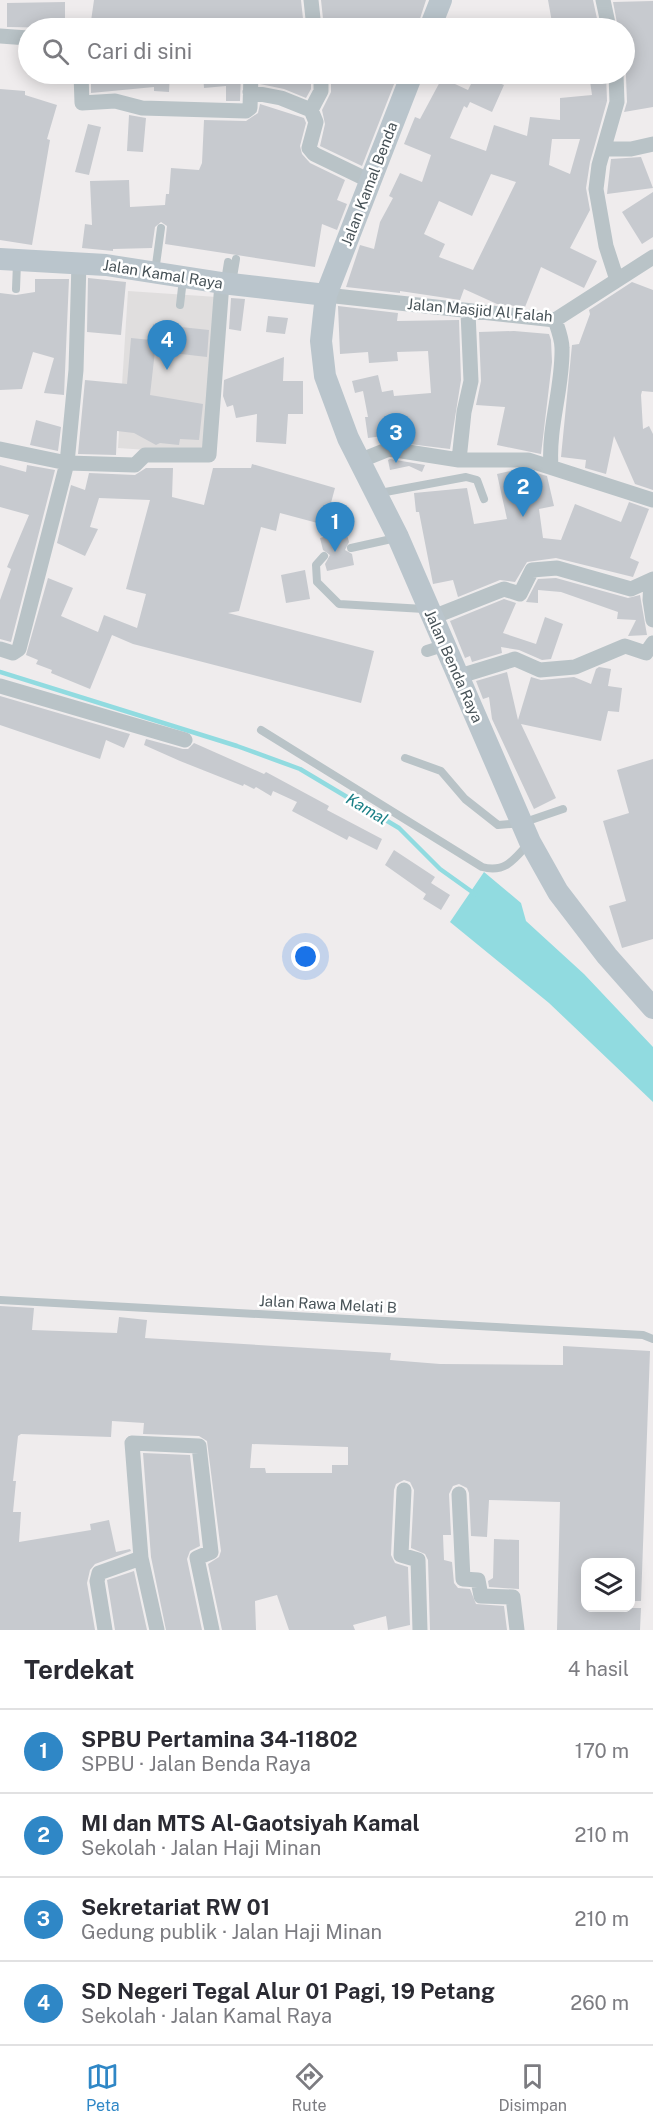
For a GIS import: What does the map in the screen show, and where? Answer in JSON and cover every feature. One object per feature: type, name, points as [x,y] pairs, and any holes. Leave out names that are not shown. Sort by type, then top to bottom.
[{"type":"main road","points":[[434,18],[441,0]]},
{"type":"main road","name":"Jalan Kamal Benda","points":[[326,295],[408,84]]},
{"type":"main road","name":"Jalan Kamal Raya","points":[[8,259],[79,262],[183,277],[227,278],[326,295]]},
{"type":"main road","name":"Jalan Benda Raya","points":[[326,295],[321,327],[323,365],[343,441],[359,461],[398,537],[427,611],[435,648],[460,676],[526,832],[572,910],[607,956],[652,1003]]},
{"type":"street","points":[[311,0],[313,18]]},
{"type":"street","points":[[603,0],[607,18]]},
{"type":"street","points":[[0,36],[18,37]]},
{"type":"street","points":[[81,84],[82,103],[115,101],[142,108],[246,111],[250,108],[250,84]]},
{"type":"street","points":[[311,110],[321,91],[321,84]]},
{"type":"street","points":[[616,84],[617,102],[605,149],[598,165],[596,189],[606,246],[617,280]]},
{"type":"street","points":[[250,92],[281,98],[311,110],[316,122],[309,148],[314,154],[370,181]]},
{"type":"street","points":[[605,149],[631,149],[653,144]]},
{"type":"street","name":"Jalan Masjid Al Falah","points":[[326,295],[555,320],[653,257]]},
{"type":"street","points":[[0,649],[13,653],[19,649],[67,463],[76,370],[79,262]]},
{"type":"street","points":[[0,449],[67,463],[135,465],[145,455],[209,455],[227,278]]},
{"type":"street","points":[[459,460],[464,412],[471,381],[468,312]]},
{"type":"street","points":[[551,466],[549,446],[559,386],[562,345],[555,320]]},
{"type":"street","points":[[359,461],[389,449],[459,460],[528,460],[653,500]]},
{"type":"street","points":[[427,611],[504,588],[520,594],[532,570],[557,568],[631,589],[652,580],[650,600],[653,620]]},
{"type":"street","points":[[460,676],[515,658],[540,670],[575,667],[625,646],[646,653],[653,643]]},
{"type":"street","points":[[0,686],[185,740]]},
{"type":"street","points":[[158,1630],[141,1558],[131,1443],[200,1446],[211,1552],[197,1558],[212,1630]]},
{"type":"street","points":[[404,1490],[401,1556],[418,1560],[420,1630]]},
{"type":"street","points":[[459,1494],[463,1579],[478,1580],[481,1596],[513,1597],[517,1630]]},
{"type":"street","points":[[105,1630],[97,1581],[99,1573],[141,1558]]},
{"type":"lane","points":[[155,273],[161,228]]},
{"type":"lane","points":[[8,259],[16,289]]},
{"type":"lane","points":[[227,278],[236,259]]},
{"type":"lane","points":[[180,305],[183,277]]},
{"type":"lane","points":[[376,494],[466,477],[477,480],[484,499]]},
{"type":"lane","points":[[351,548],[398,537]]},
{"type":"lane","points":[[324,555],[316,565],[317,582],[339,604],[427,611]]},
{"type":"lane","points":[[261,730],[482,867],[494,870],[509,865],[526,832],[563,809]]},
{"type":"lane","points":[[405,758],[441,771],[465,799],[498,825],[526,832]]},
{"type":"lane","name":"Jalan Rawa Melati B","points":[[0,1300],[643,1335],[653,1339]]},
{"type":"shaded area","points":[[128,291],[217,297],[206,454],[118,448]]},
{"type":"water","points":[[484,872],[521,903],[526,921],[584,974],[653,1047],[653,1102],[549,1003],[450,922]]},
{"type":"building","points":[[94,0],[301,0],[303,18],[91,18]]},
{"type":"building","points":[[321,0],[426,0],[420,18],[323,18]]},
{"type":"building","points":[[548,0],[593,0],[597,18],[551,18]]},
{"type":"building","points":[[653,1],[653,107],[624,112],[627,102],[626,84],[635,84],[635,18],[616,18],[613,2]]},
{"type":"building","points":[[65,2],[65,18],[18,18],[18,27],[7,27],[7,3]]},
{"type":"building","points":[[91,84],[169,84],[169,92],[154,91],[154,87],[91,93]]},
{"type":"building","points":[[204,84],[241,84],[240,101],[226,101],[226,86],[204,88]]},
{"type":"building","points":[[260,84],[311,84],[306,98],[284,89]]},
{"type":"building","points":[[331,84],[394,84],[362,166],[320,146],[325,124],[322,110],[331,92]]},
{"type":"building","points":[[439,84],[455,84],[468,90],[471,84],[504,85],[492,112],[470,102],[467,108],[464,106],[450,138],[486,151],[494,125],[527,136],[530,117],[560,120],[560,98],[592,95],[590,84],[606,84],[607,101],[590,162],[586,188],[590,210],[570,248],[597,261],[584,288],[541,267],[525,307],[497,304],[464,289],[460,300],[400,291],[400,293],[346,287],[360,245],[374,249],[380,222],[393,198],[389,196],[400,173],[422,182],[431,155],[404,144],[415,117],[420,119]],"holes":[[[552,139],[580,139],[570,174],[549,165]],[[491,174],[516,182],[473,270],[439,257],[445,244],[424,234],[439,201],[472,216]]]},
{"type":"building","points":[[0,89],[25,91],[25,95],[57,105],[47,139],[50,140],[32,245],[0,240]]},
{"type":"building","points":[[260,104],[304,118],[306,123],[300,146],[302,154],[310,163],[345,180],[337,200],[347,204],[337,230],[322,224],[315,267],[165,244],[167,226],[161,222],[155,227],[152,248],[113,249],[113,251],[82,248],[85,224],[92,225],[90,181],[129,180],[130,207],[165,205],[166,194],[169,194],[171,168],[199,170],[202,163],[204,120],[246,121],[258,113]]},
{"type":"building","points":[[129,115],[146,118],[143,152],[127,151]]},
{"type":"building","points":[[88,124],[101,127],[89,175],[75,172]]},
{"type":"building","points":[[641,157],[653,188],[607,194],[611,159]]},
{"type":"building","points":[[653,192],[653,237],[642,244],[622,212]]},
{"type":"building","points":[[88,278],[126,282],[121,335],[87,332]]},
{"type":"building","points":[[35,279],[69,279],[64,395],[44,393],[54,358],[33,352],[22,389],[0,390],[0,293],[16,295],[35,292]]},
{"type":"building","points":[[632,282],[653,290],[653,392],[642,391],[641,395],[643,429],[649,426],[653,434],[653,490],[635,484],[614,436],[606,474],[585,468],[586,460],[561,457],[572,345],[579,344],[590,314],[589,310]]},
{"type":"building","points":[[231,298],[245,299],[241,331],[229,329]]},
{"type":"building","points":[[338,306],[398,313],[397,321],[459,320],[461,380],[450,449],[384,441],[383,436],[368,438],[365,417],[368,417],[363,391],[355,393],[352,381],[378,375],[382,392],[393,390],[394,396],[431,393],[428,351],[397,352],[398,361],[369,363],[368,352],[340,354]]},
{"type":"building","points":[[268,316],[288,318],[285,334],[266,332]]},
{"type":"building","points":[[153,324],[209,330],[207,357],[155,351],[150,395],[203,404],[199,440],[180,439],[179,445],[160,443],[156,445],[134,433],[117,431],[116,455],[78,454],[85,380],[127,384],[131,338],[151,340]]},
{"type":"building","points":[[514,331],[549,334],[551,340],[552,362],[541,454],[497,445],[505,407],[476,405],[481,381],[479,332]]},
{"type":"building","points":[[284,357],[283,381],[303,381],[303,414],[288,414],[286,444],[256,442],[257,414],[236,418],[233,405],[227,407],[223,396],[224,380]]},
{"type":"building","points":[[36,420],[61,427],[58,451],[30,445]]},
{"type":"building","points":[[388,460],[425,465],[422,472],[409,466],[390,470]]},
{"type":"building","points":[[252,464],[335,488],[325,525],[280,513],[276,531],[261,527],[239,611],[228,613],[374,651],[361,703],[133,644],[112,635],[90,689],[51,673],[52,670],[36,664],[38,660],[26,655],[48,578],[73,588],[61,616],[98,632],[104,615],[137,628],[146,594],[126,589],[150,500],[99,498],[90,527],[98,529],[85,556],[57,543],[71,485],[85,490],[89,473],[135,475],[146,468],[173,468],[172,497],[204,505],[213,468],[251,468]]},
{"type":"building","points":[[0,465],[26,472],[27,465],[55,470],[11,642],[0,639],[0,600],[11,569],[7,567],[29,515],[0,507]]},
{"type":"building","points":[[526,470],[547,476],[554,506],[539,509],[543,538],[561,540],[575,504],[621,522],[629,502],[649,509],[630,558],[639,562],[633,577],[556,558],[527,562],[515,582],[500,580],[458,597],[453,580],[433,584],[419,512],[416,512],[414,493],[467,488],[474,524],[507,519],[497,474]]},
{"type":"building","points":[[346,531],[349,542],[345,550],[352,554],[354,565],[327,571],[325,564],[330,555],[323,550],[320,538]]},
{"type":"building","points":[[305,570],[310,599],[286,603],[281,575]]},
{"type":"building","points":[[556,578],[628,598],[640,595],[647,635],[628,636],[636,620],[617,619],[618,612],[561,592],[538,590],[538,603],[526,602],[538,579]]},
{"type":"building","points":[[504,599],[516,603],[503,633],[536,644],[545,617],[563,624],[551,659],[542,660],[519,650],[501,647],[502,653],[472,662],[470,656],[465,658],[450,621]]},
{"type":"building","points":[[599,667],[611,669],[608,686],[622,688],[619,712],[608,711],[601,741],[521,724],[556,798],[534,809],[492,719],[489,697],[483,699],[476,681],[507,672],[518,720],[531,677],[541,680],[574,677],[591,684],[596,669]]},
{"type":"building","points":[[0,696],[130,734],[124,748],[106,740],[100,759],[0,725]]},
{"type":"building","points":[[146,739],[183,749],[188,749],[194,743],[264,774],[266,772],[329,806],[327,810],[382,839],[377,850],[349,836],[347,840],[292,811],[297,802],[273,791],[271,796],[256,787],[254,789],[244,784],[243,786],[180,761],[144,745]]},
{"type":"building","points":[[653,759],[653,939],[622,948],[609,906],[626,901],[603,821],[629,813],[617,770]]},
{"type":"building","points":[[394,850],[435,877],[431,883],[450,895],[441,910],[423,899],[426,894],[385,865]]},
{"type":"building","points":[[0,1306],[34,1308],[32,1330],[117,1333],[119,1317],[147,1320],[145,1338],[391,1353],[390,1360],[440,1364],[563,1365],[563,1346],[650,1351],[641,1601],[635,1601],[635,1558],[581,1558],[581,1612],[635,1612],[635,1608],[641,1608],[640,1630],[557,1630],[560,1502],[489,1500],[487,1537],[471,1536],[469,1493],[467,1488],[459,1484],[453,1486],[449,1494],[451,1535],[443,1535],[444,1560],[452,1562],[454,1583],[458,1588],[470,1589],[476,1604],[504,1606],[507,1630],[430,1630],[428,1560],[425,1554],[411,1548],[414,1490],[410,1482],[404,1480],[396,1484],[394,1490],[391,1555],[395,1563],[408,1567],[410,1625],[388,1630],[386,1616],[353,1625],[355,1630],[289,1630],[277,1595],[255,1601],[256,1630],[222,1630],[208,1564],[219,1557],[221,1551],[207,1441],[199,1436],[143,1434],[144,1423],[112,1421],[111,1437],[21,1434],[18,1436],[13,1481],[16,1481],[13,1512],[21,1512],[19,1542],[91,1530],[90,1524],[109,1520],[116,1552],[130,1549],[131,1551],[95,1564],[90,1570],[87,1583],[95,1630],[0,1630]],"holes":[[[252,1444],[348,1447],[348,1465],[332,1465],[332,1473],[266,1473],[265,1468],[250,1468]]]},
{"type":"building","points":[[143,1453],[190,1455],[200,1546],[190,1551],[187,1559],[202,1630],[166,1630],[151,1557]]},
{"type":"building","points":[[494,1539],[519,1540],[519,1589],[489,1587],[488,1581],[493,1578]]},
{"type":"building","points":[[134,1571],[147,1630],[115,1630],[107,1580]]},
{"type":"waterway","name":"Kamal","points":[[0,672],[237,746],[300,769],[399,828],[440,869],[475,894]]},
{"type":"place","name":"SD Negeri Tegal Alur 01 Pagi, 19 Petang","points":[[167,370]]},
{"type":"place","name":"Sekretariat RW 01","points":[[396,463]]},
{"type":"place","name":"MI dan MTS Al-Gaotsiyah Kamal","points":[[523,517]]},
{"type":"place","name":"SPBU Pertamina 34-11802","points":[[335,552]]}]
